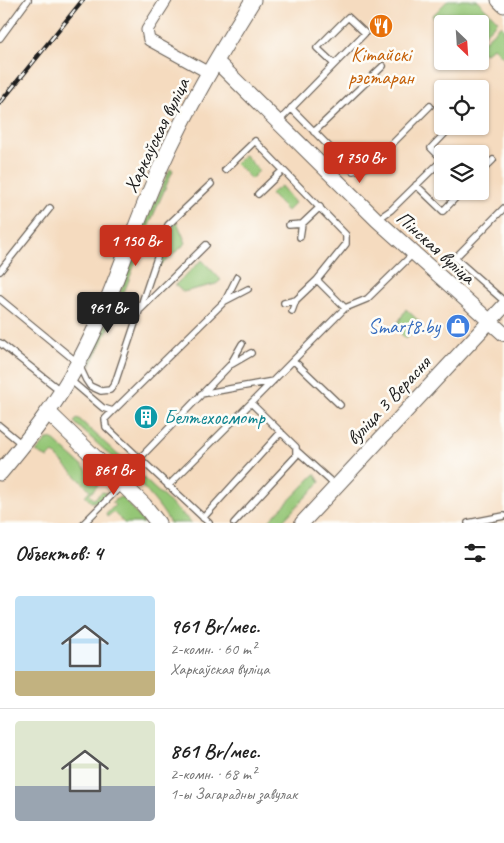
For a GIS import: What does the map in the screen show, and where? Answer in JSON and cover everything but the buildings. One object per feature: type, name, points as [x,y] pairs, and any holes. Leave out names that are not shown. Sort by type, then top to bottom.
[{"type":"main road","name":"Харкаўская вуліца","points":[[0,473],[48,413],[78,363],[111,292],[161,164],[212,67],[254,0]]},
{"type":"main road","points":[[499,0],[504,5]]},
{"type":"main road","points":[[48,413],[123,484],[144,505],[158,523]]},
{"type":"street","points":[[166,0],[148,30],[149,40],[212,67]]},
{"type":"street","name":"Пінская вуліца","points":[[212,67],[278,122],[413,254],[504,334]]},
{"type":"street","name":"вуліца 3 Верасня","points":[[302,523],[504,306]]},
{"type":"lane","points":[[0,38],[28,0]]},
{"type":"lane","points":[[278,122],[365,33],[348,17],[317,48],[334,64]]},
{"type":"lane","points":[[314,132],[383,66]]},
{"type":"lane","points":[[291,108],[353,171],[370,166],[430,106]]},
{"type":"lane","points":[[434,151],[431,148],[443,135]]},
{"type":"lane","points":[[225,170],[255,141],[346,235],[346,244],[317,280],[296,300],[292,311]]},
{"type":"lane","points":[[489,164],[493,160]]},
{"type":"lane","points":[[377,220],[391,210],[434,168]]},
{"type":"lane","points":[[258,194],[283,170]]},
{"type":"lane","points":[[0,299],[78,363],[90,386],[101,391],[110,390],[115,383],[168,225],[210,184]]},
{"type":"lane","points":[[416,185],[443,211],[453,200]]},
{"type":"lane","points":[[0,271],[50,208]]},
{"type":"lane","points":[[289,226],[302,224],[320,208]]},
{"type":"lane","points":[[504,208],[455,258],[504,301]]},
{"type":"lane","points":[[300,237],[302,224]]},
{"type":"lane","points":[[140,311],[206,246]]},
{"type":"lane","points":[[168,486],[345,308],[367,299],[413,254]]},
{"type":"lane","points":[[225,301],[237,277]]},
{"type":"lane","points":[[317,280],[345,308]]},
{"type":"lane","points":[[209,523],[106,427],[105,419],[225,301],[248,288]]},
{"type":"lane","points":[[284,303],[296,300]]},
{"type":"lane","points":[[0,343],[65,385],[113,412]]},
{"type":"lane","points":[[230,365],[242,344]]},
{"type":"lane","points":[[139,459],[230,365],[251,353]]},
{"type":"lane","points":[[294,361],[340,405]]},
{"type":"lane","points":[[201,394],[273,381]]},
{"type":"lane","points":[[251,403],[296,447],[297,452],[336,486]]},
{"type":"lane","points":[[0,426],[24,445]]},
{"type":"lane","points":[[203,518],[281,432]]},
{"type":"lane","points":[[234,523],[296,456],[297,452]]},
{"type":"lane","points":[[84,523],[123,484]]},
{"type":"lane","points":[[468,523],[504,516]]},
{"type":"green space","points":[[448,0],[477,0],[498,21],[489,30],[489,15],[434,15],[434,18],[432,16]]},
{"type":"green space","points":[[501,25],[504,28],[504,58],[493,47],[489,50],[489,36]]},
{"type":"green space","points":[[245,155],[259,171],[251,179],[235,163]]},
{"type":"green space","points":[[170,169],[173,170],[146,232],[142,231]]},
{"type":"green space","points":[[281,186],[295,203],[287,211],[270,194]]},
{"type":"green space","points":[[177,222],[186,243],[160,266],[159,265]]},
{"type":"green space","points":[[141,237],[144,238],[126,288],[90,367],[91,360]]},
{"type":"green space","points":[[202,260],[221,280],[216,284],[183,292],[175,285]]},
{"type":"green space","points":[[406,309],[422,324],[406,339],[395,328]]},
{"type":"green space","points":[[78,418],[192,523],[170,523],[151,496],[139,483],[74,422]]},
{"type":"green space","points":[[51,438],[98,480],[98,485],[89,495],[94,499],[102,492],[107,493],[98,502],[91,502],[85,496],[90,490],[53,453],[48,458],[36,452]]},
{"type":"green space","points":[[315,474],[320,482],[281,523],[267,523]]},
{"type":"green space","points":[[120,497],[123,498],[144,523],[124,523],[113,512],[107,517],[106,514],[115,505],[112,502]]},
{"type":"railway","points":[[0,103],[83,0]]},
{"type":"place","name":"Кітайскі рэстаран","points":[[381,26]]},
{"type":"place","name":"Smart8.by","points":[[458,326]]},
{"type":"place","name":"Белтехосмотр","points":[[146,417]]}]
